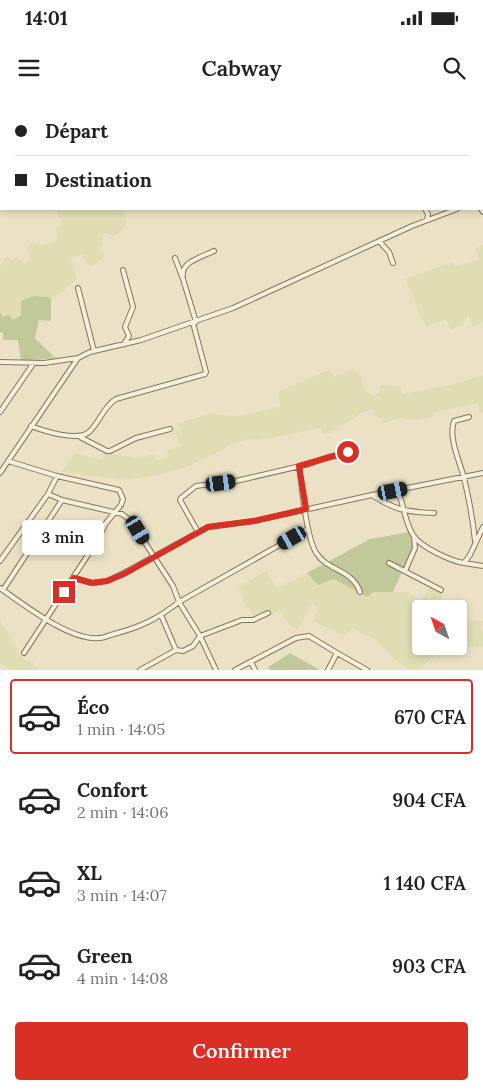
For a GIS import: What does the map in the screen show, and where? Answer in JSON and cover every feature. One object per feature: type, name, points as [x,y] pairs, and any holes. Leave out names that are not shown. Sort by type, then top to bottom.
[{"type":"street","points":[[426,210],[428,214],[427,220]]},
{"type":"street","points":[[0,362],[33,364],[78,358],[94,351],[142,340],[241,304],[378,241],[454,210]]},
{"type":"street","points":[[378,241],[389,252],[393,263]]},
{"type":"street","points":[[183,279],[182,271],[185,265],[214,251]]},
{"type":"street","points":[[80,437],[88,433],[107,406],[116,399],[206,373],[183,279],[175,258]]},
{"type":"street","points":[[123,270],[133,306],[124,327],[129,336],[124,344]]},
{"type":"street","points":[[78,288],[94,351]]},
{"type":"street","points":[[0,473],[78,358]]},
{"type":"street","points":[[0,412],[33,364]]},
{"type":"street","points":[[469,417],[454,421],[453,424],[455,448],[464,477],[475,541]]},
{"type":"street","points":[[31,426],[55,434],[80,437],[107,451],[136,438],[170,429]]},
{"type":"street","points":[[198,532],[180,500],[196,486],[236,481],[299,466],[345,454],[350,449]]},
{"type":"street","points":[[8,461],[58,476],[119,490],[123,499],[115,513],[106,523],[96,544],[24,652]]},
{"type":"street","points":[[299,466],[308,530],[316,554],[322,560],[349,576],[358,585],[360,592]]},
{"type":"street","points":[[74,578],[92,583],[100,583],[124,574],[208,527],[254,521],[483,473]]},
{"type":"street","points":[[0,561],[48,494],[58,476]]},
{"type":"street","points":[[393,491],[398,494],[402,502],[403,511],[414,537],[415,548],[405,571]]},
{"type":"street","points":[[48,494],[62,500],[122,514],[131,522],[173,586],[216,670]]},
{"type":"street","points":[[372,495],[393,508],[403,511],[434,513]]},
{"type":"street","points":[[62,500],[2,589],[45,619],[76,634],[99,638],[138,627],[162,615],[180,602],[308,530]]},
{"type":"street","points":[[464,563],[470,555],[483,527]]},
{"type":"street","points":[[414,537],[455,562],[483,566]]},
{"type":"street","points":[[389,563],[441,590]]},
{"type":"street","points":[[140,670],[176,650],[183,652],[200,636],[242,620],[253,620],[268,613]]},
{"type":"street","points":[[162,615],[176,650]]},
{"type":"street","points":[[235,670],[304,635],[309,636],[367,670]]},
{"type":"street","points":[[328,670],[337,653]]},
{"type":"street","points":[[251,662],[256,670]]},
{"type":"shaded area","points":[[56,210],[126,210],[123,212],[127,220],[123,229],[114,236],[105,233],[101,237],[103,245],[100,250],[105,256],[91,267],[82,255],[71,257],[76,279],[65,289],[51,299],[48,297],[13,320],[3,317],[0,312],[0,266],[6,257],[13,260],[15,257],[25,263],[29,260],[30,254],[27,249],[32,242],[39,246],[57,241],[56,228],[63,223]]},
{"type":"shaded area","points":[[483,245],[483,322],[473,327],[468,315],[463,325],[450,330],[446,319],[426,327],[405,279],[452,262],[455,267],[479,259],[476,249]]},
{"type":"shaded area","points":[[352,369],[360,374],[366,391],[373,396],[379,393],[381,385],[401,386],[402,394],[455,384],[483,375],[483,412],[480,413],[478,403],[435,412],[433,417],[413,420],[400,418],[384,423],[379,417],[374,416],[373,409],[358,414],[358,416],[345,424],[339,425],[338,430],[324,435],[321,428],[259,440],[248,439],[229,445],[223,450],[186,467],[153,476],[123,480],[62,472],[75,453],[101,460],[105,453],[141,458],[154,454],[156,461],[168,457],[167,451],[180,446],[175,430],[180,429],[178,423],[209,414],[238,416],[280,407],[279,391],[329,370],[334,377]]},
{"type":"shaded area","points":[[266,571],[277,588],[307,573],[317,585],[334,579],[360,592],[407,592],[418,599],[422,599],[429,588],[436,590],[443,593],[440,600],[412,600],[412,655],[436,655],[420,670],[410,670],[397,661],[376,640],[352,628],[345,636],[313,621],[310,626],[319,609],[312,604],[297,630],[288,623],[280,610],[261,621],[246,606],[239,587]]},
{"type":"shaded area","points":[[0,619],[22,658],[26,662],[31,661],[39,670],[10,670],[0,663]]},
{"type":"shaded area","points":[[471,620],[483,621],[481,631],[483,632],[483,647],[468,646],[468,622]]},
{"type":"green space","points":[[34,296],[51,299],[51,321],[39,320],[35,338],[55,358],[21,361],[18,340],[3,340],[3,333],[0,332],[0,312],[3,317],[9,315],[13,320],[21,315],[21,301]]},
{"type":"green space","points":[[409,532],[414,545],[393,592],[373,592],[367,597],[334,579],[318,585],[307,573],[370,539]]},
{"type":"green space","points":[[290,653],[320,670],[270,670],[268,667]]},
{"type":"route","points":[[64,592],[74,578],[92,583],[107,581],[124,574],[208,527],[254,521],[306,509],[299,466],[348,452]]}]
